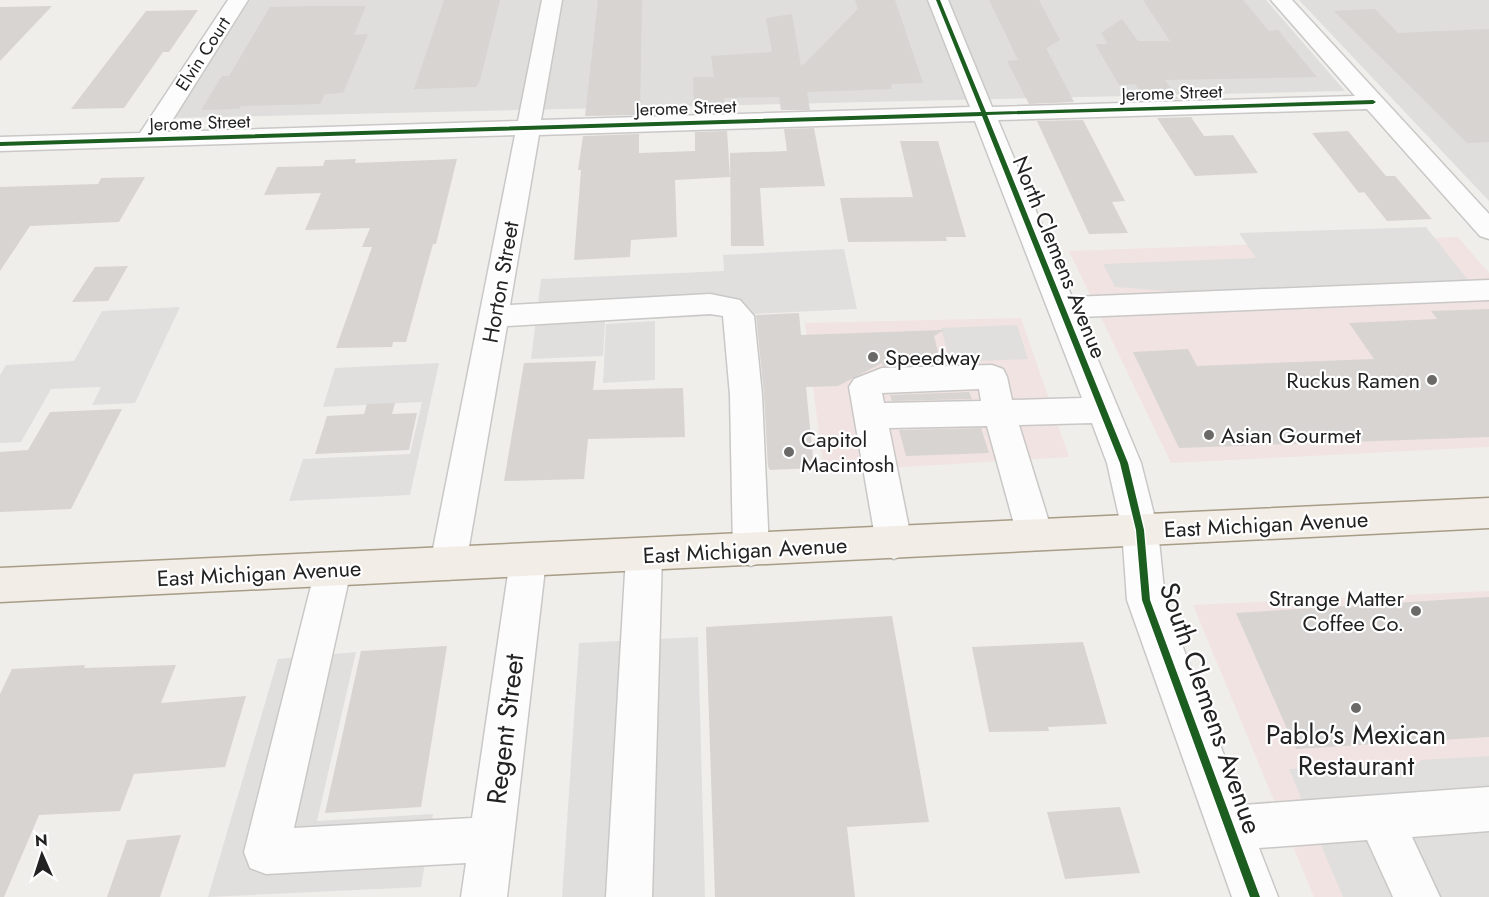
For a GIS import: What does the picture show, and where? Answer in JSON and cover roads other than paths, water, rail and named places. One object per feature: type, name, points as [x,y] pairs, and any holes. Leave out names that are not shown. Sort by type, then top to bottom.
[{"type":"main road","name":"East Michigan Avenue","points":[[0,585],[1489,513]]},
{"type":"street","name":"Elvin Court","points":[[148,139],[238,0]]},
{"type":"street","name":"Horton Street","points":[[448,564],[552,0]]},
{"type":"street","name":"North Clemens Avenue","points":[[938,0],[1124,463],[1140,530]]},
{"type":"street","points":[[1281,0],[1489,230]]},
{"type":"street","name":"Jerome Street","points":[[0,144],[1372,102]]},
{"type":"street","points":[[1062,308],[1489,290]]},
{"type":"street","points":[[494,316],[710,304],[724,305],[734,309],[739,316],[745,372],[751,550]]},
{"type":"street","points":[[894,543],[871,416],[1103,410]]},
{"type":"street","points":[[999,413],[1035,535]]},
{"type":"street","name":"South Clemens Avenue","points":[[1140,530],[1146,600],[1255,897]]},
{"type":"street","points":[[629,897],[644,555]]},
{"type":"street","name":"Regent Street","points":[[484,897],[528,560]]},
{"type":"street","points":[[333,570],[266,852],[492,839]]},
{"type":"street","points":[[1230,828],[1489,809]]},
{"type":"street","points":[[1379,817],[1417,897]]},
{"type":"place","name":"Speedway","points":[[873,357]]},
{"type":"place","name":"Ruckus Ramen","points":[[1432,380]]},
{"type":"place","name":"Asian Gourmet","points":[[1209,435]]},
{"type":"place","name":"Capitol Macintosh","points":[[789,452]]},
{"type":"place","name":"Strange Matter Coffee Co.","points":[[1416,611]]},
{"type":"place","name":"Pablo's Mexican Restaurant","points":[[1356,708]]}]
